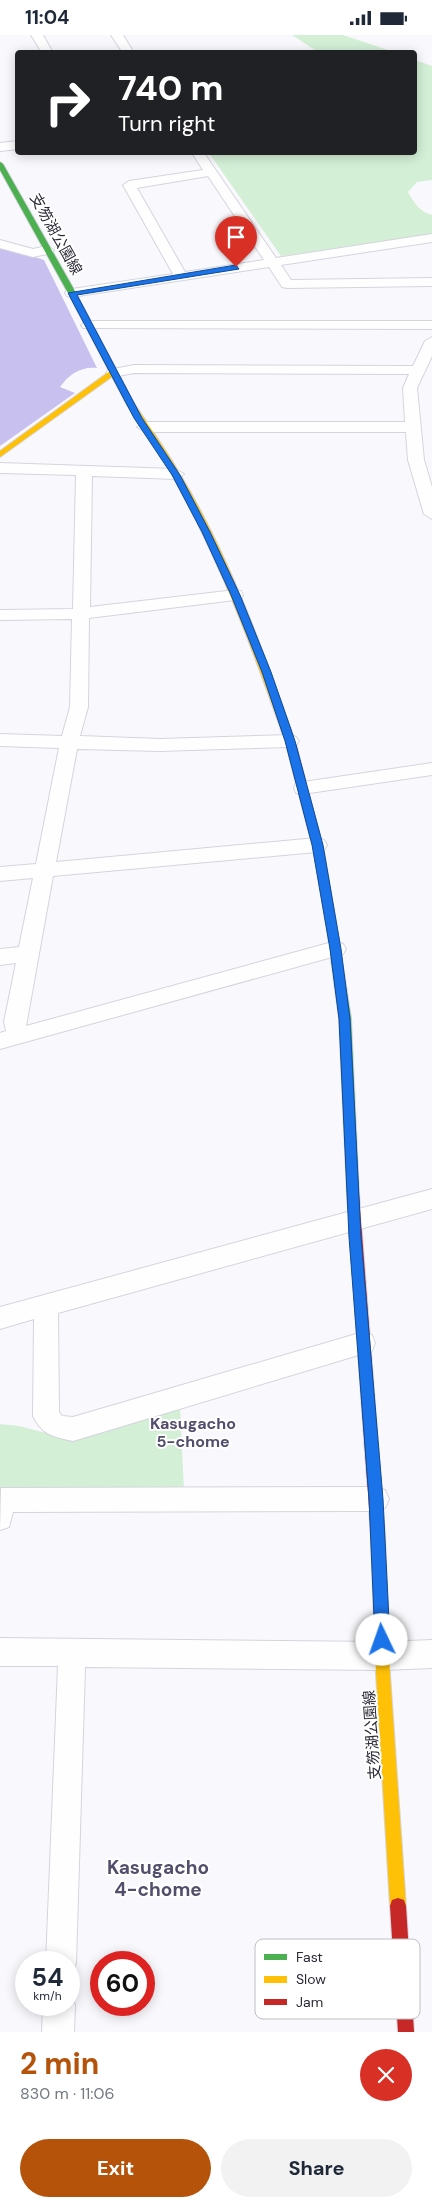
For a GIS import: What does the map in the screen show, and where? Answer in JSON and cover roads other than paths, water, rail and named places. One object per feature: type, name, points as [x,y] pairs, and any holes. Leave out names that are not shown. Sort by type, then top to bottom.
[{"type":"main road","name":"支笏湖公園線","points":[[0,164],[72,293],[113,373],[176,475],[206,532],[235,595],[266,672],[290,741],[317,845],[336,949],[345,1019],[354,1220],[376,1499],[383,1656],[400,1939]]},
{"type":"main road","points":[[0,455],[113,373]]},
{"type":"main road","name":"支笏湖公園線","points":[[405,2019],[406,2032]]},
{"type":"street","points":[[37,35],[46,50]]},
{"type":"street","points":[[117,35],[127,50]]},
{"type":"street","points":[[0,147],[15,145]]},
{"type":"street","points":[[199,155],[287,284],[432,282]]},
{"type":"street","points":[[181,276],[129,185],[211,172]]},
{"type":"street","points":[[72,293],[432,238]]},
{"type":"street","points":[[0,244],[33,253],[48,250]]},
{"type":"street","points":[[88,325],[432,325]]},
{"type":"street","points":[[432,341],[410,388],[416,460],[432,515]]},
{"type":"street","points":[[113,373],[134,369],[418,370]]},
{"type":"street","points":[[145,427],[412,427]]},
{"type":"street","points":[[0,469],[176,475]]},
{"type":"street","points":[[8,1039],[15,1022],[69,743],[80,697],[84,473]]},
{"type":"street","points":[[0,615],[29,616],[82,613],[235,595]]},
{"type":"street","points":[[0,740],[160,745],[290,741]]},
{"type":"street","points":[[303,788],[432,769]]},
{"type":"street","points":[[0,874],[317,845]]},
{"type":"street","points":[[8,1039],[336,949]]},
{"type":"street","points":[[0,957],[28,954]]},
{"type":"street","points":[[0,1318],[432,1199]]},
{"type":"street","points":[[46,1305],[46,1416],[54,1425],[73,1429],[363,1343]]},
{"type":"street","points":[[0,1518],[1,1501],[376,1499]]},
{"type":"street","points":[[0,1653],[383,1656],[432,1654]]},
{"type":"street","points":[[61,1951],[72,1653]]},
{"type":"street","points":[[58,2032],[59,2016]]},
{"type":"district","name":"Kasugacho 5-chome","points":[[193,1432]]},
{"type":"district","name":"Kasugacho 4-chome","points":[[158,1878]]}]
